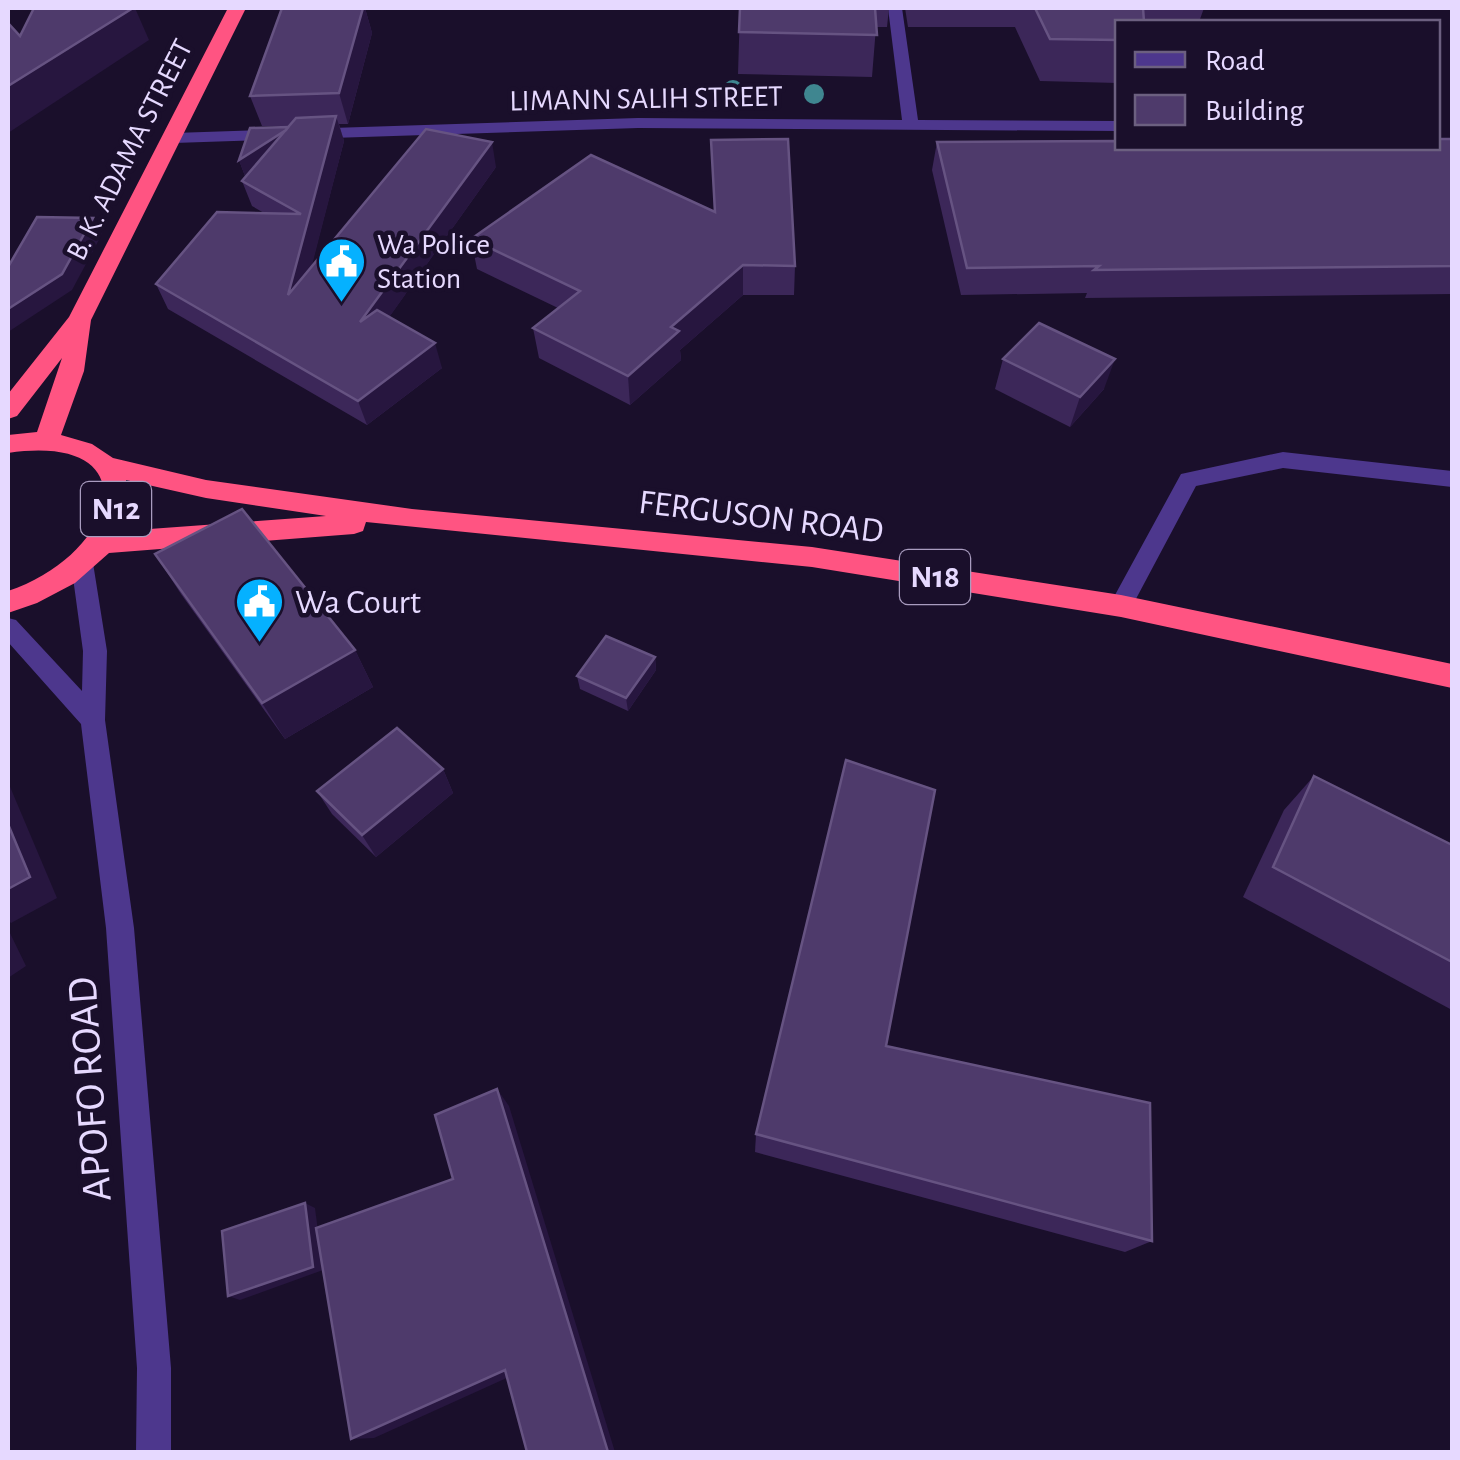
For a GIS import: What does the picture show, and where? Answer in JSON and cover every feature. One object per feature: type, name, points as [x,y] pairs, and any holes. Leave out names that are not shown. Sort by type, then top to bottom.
[{"type":"highway","name":"B. K. ADAMA STREET","points":[[8,410],[80,320],[237,8]]},
{"type":"highway","name":"B. K. ADAMA STREET","points":[[46,442],[72,371],[80,320]]},
{"type":"highway","name":"N12","points":[[8,444],[70,445],[106,466],[116,482],[118,502],[113,522],[101,543],[82,563],[40,590],[8,602]]},
{"type":"highway","name":"FERGUSON ROAD","points":[[106,466],[206,489],[412,519],[812,557],[1121,606],[1452,676]]},
{"type":"highway","name":"FERGUSON ROAD","points":[[101,543],[412,519]]},
{"type":"street","points":[[895,8],[910,126]]},
{"type":"street","name":"LIMANN SALIH STREET","points":[[174,138],[638,123],[1115,126]]},
{"type":"street","points":[[1121,606],[1189,480],[1283,460],[1452,478]]},
{"type":"street","name":"APOFO ROAD","points":[[82,563],[95,651],[93,720],[120,928],[154,1368],[154,1452]]},
{"type":"street","points":[[8,627],[93,720]]},
{"type":"building","points":[[34,8],[133,8],[8,86],[8,23],[20,36]]},
{"type":"building","points":[[282,8],[363,8],[339,93],[250,96]]},
{"type":"building","points":[[740,8],[875,8],[877,35],[739,32]]},
{"type":"building","points":[[1035,8],[1143,8],[1144,20],[1115,20],[1115,40],[1050,39]]},
{"type":"building","points":[[336,116],[288,295],[426,129],[492,142],[360,322],[377,310],[435,343],[358,401],[156,284],[217,212],[301,214],[242,181],[296,118]]},
{"type":"building","points":[[288,127],[286,130],[239,160],[250,128]]},
{"type":"building","points":[[788,139],[795,266],[743,265],[671,327],[679,331],[628,376],[533,328],[580,291],[471,239],[591,155],[715,212],[711,140]]},
{"type":"building","points":[[1440,139],[1452,139],[1452,266],[967,268],[937,142],[1115,141],[1115,150],[1440,150]]},
{"type":"building","points":[[37,217],[93,218],[62,274],[8,309],[8,267]]},
{"type":"building","points":[[1039,323],[1115,359],[1080,397],[1003,359]]},
{"type":"building","points":[[242,509],[355,650],[262,703],[155,554]]},
{"type":"building","points":[[606,636],[655,657],[626,698],[577,676]]},
{"type":"building","points":[[397,728],[443,769],[362,835],[317,791]]},
{"type":"building","points":[[846,760],[935,790],[886,1046],[1150,1103],[1152,1241],[756,1134]]},
{"type":"building","points":[[1314,776],[1452,845],[1452,962],[1273,867]]},
{"type":"building","points":[[8,824],[30,877],[8,889]]},
{"type":"building","points":[[497,1089],[608,1452],[527,1452],[505,1370],[351,1439],[316,1228],[453,1179],[435,1115]]},
{"type":"building","points":[[305,1203],[313,1267],[228,1296],[222,1231]]},
{"type":"place","name":"Wa Police Station","points":[[342,304]]},
{"type":"place","name":"Wa Court","points":[[260,644]]}]
